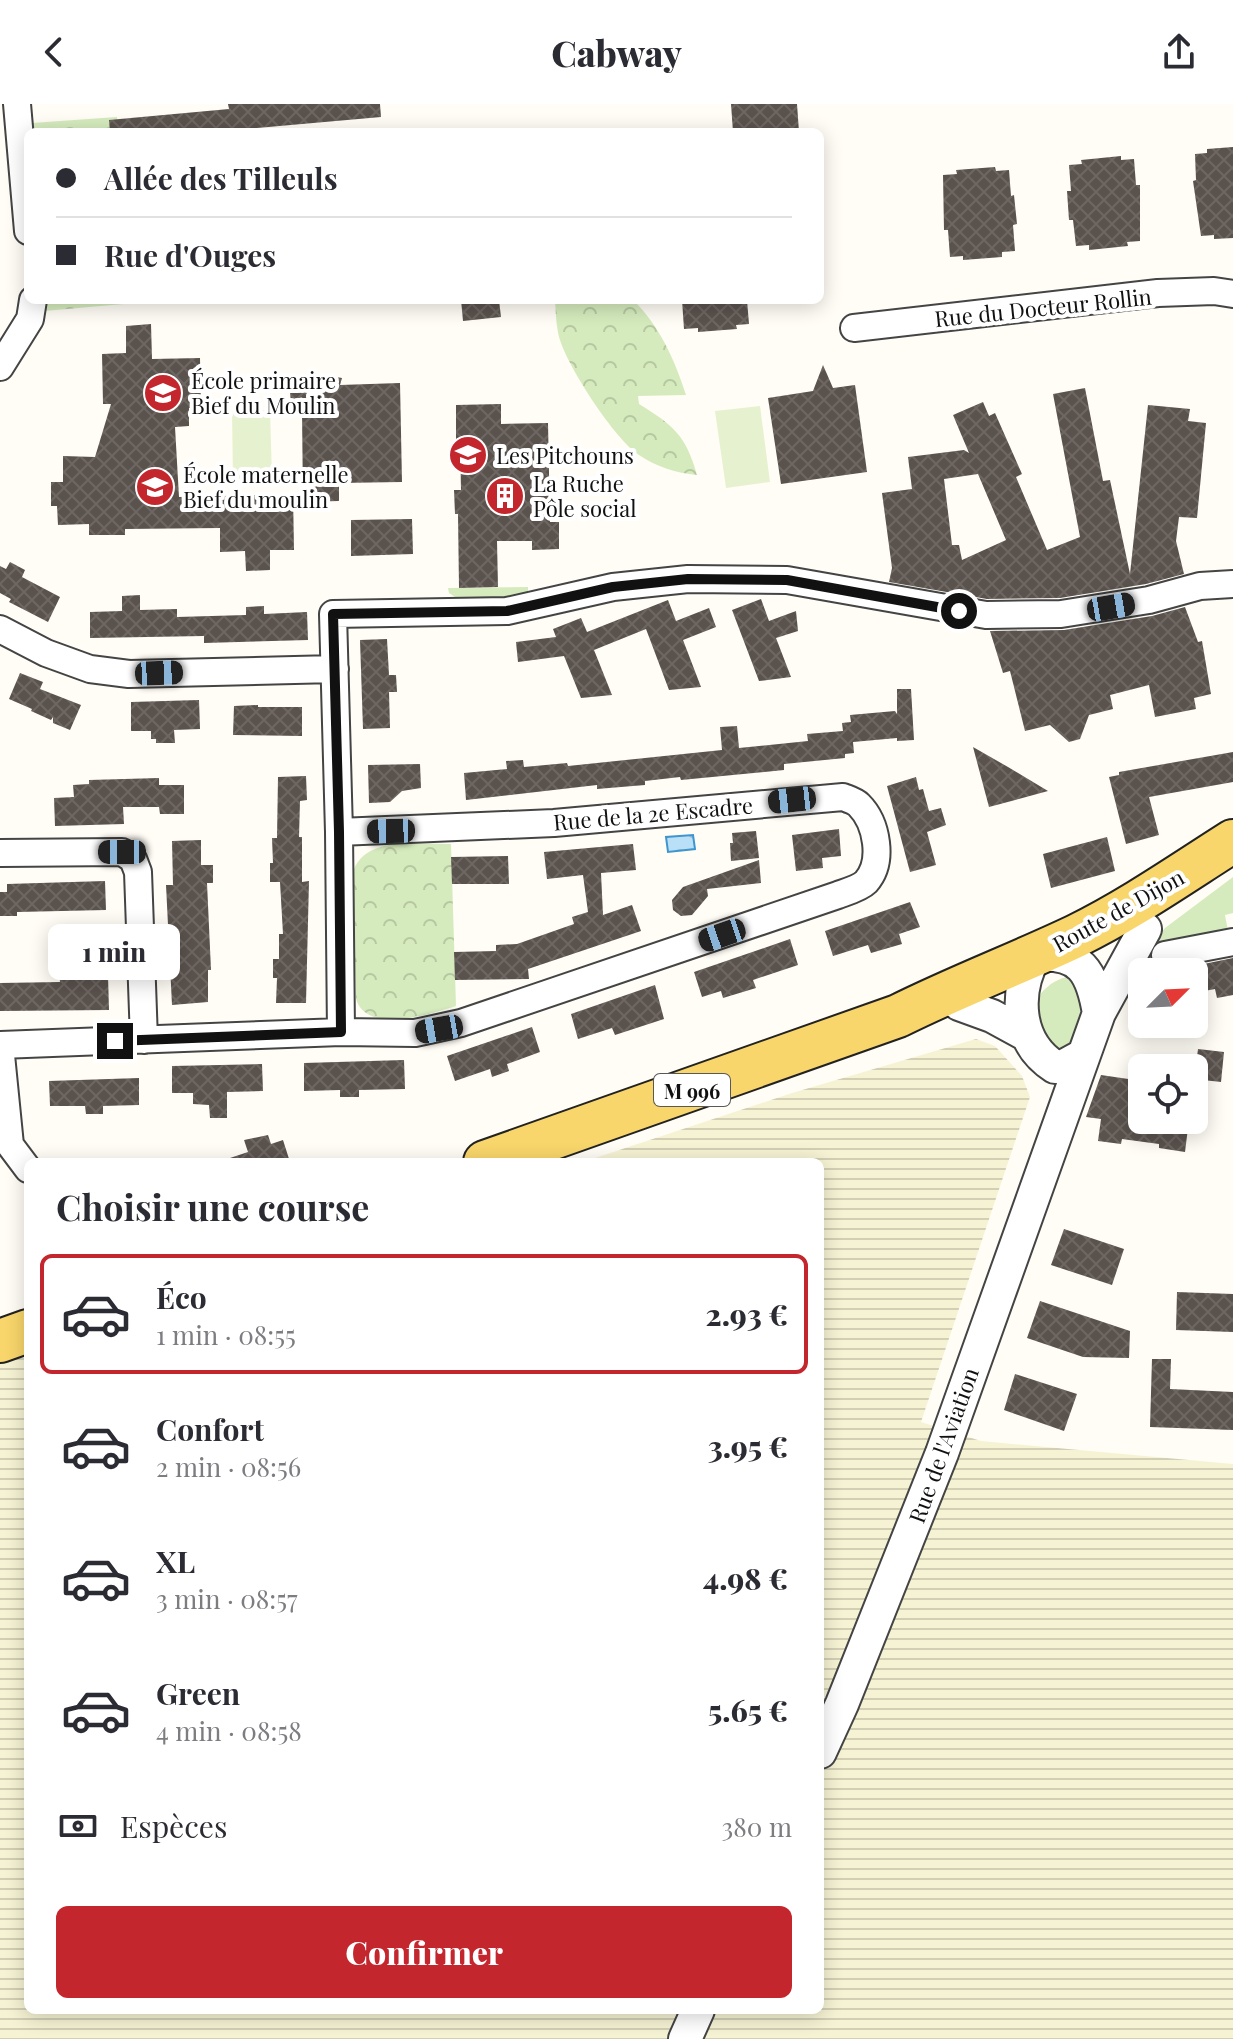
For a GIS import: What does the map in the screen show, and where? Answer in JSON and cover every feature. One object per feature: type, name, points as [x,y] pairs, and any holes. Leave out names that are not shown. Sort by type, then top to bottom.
[{"type":"main road","name":"Route de Dijon","points":[[1019,970],[1121,912],[1233,841]]},
{"type":"main road","name":"Route de Dijon","points":[[1155,942],[1233,868]]},
{"type":"main road","name":"M 996","points":[[496,1158],[898,1016],[953,988],[1019,970],[1080,963],[1113,948],[1155,942]]},
{"type":"main road","name":"M 996","points":[[898,1016],[959,1004],[1019,970]]},
{"type":"main road","points":[[0,1317],[24,1309]]},
{"type":"main road","points":[[0,1341],[24,1332]]},
{"type":"street","points":[[17,104],[24,185]]},
{"type":"street","name":"Rue du Docteur Rollin","points":[[854,328],[1158,293],[1214,291],[1233,294]]},
{"type":"street","points":[[0,367],[30,319],[32,304]]},
{"type":"street","points":[[341,1032],[333,614],[507,611],[613,587],[688,579],[787,580],[986,615],[1061,614],[1149,600],[1200,586],[1233,584]]},
{"type":"street","points":[[0,629],[46,653],[90,669],[129,674],[335,669]]},
{"type":"street","name":"Rue de la 2e Escadre","points":[[0,1045],[341,1032],[415,1033],[461,1023],[838,895],[865,883],[876,864],[875,840],[869,818],[858,803],[843,797],[554,823],[339,832]]},
{"type":"street","points":[[0,837],[29,852]]},
{"type":"street","points":[[0,853],[122,852],[137,865],[144,1040]]},
{"type":"street","points":[[959,1004],[992,1016],[1025,1034],[1047,1062],[1062,1067],[1084,1055],[1099,1013],[1155,942],[1233,942]]},
{"type":"street","points":[[1080,963],[1095,992],[1099,1013]]},
{"type":"street","points":[[1019,970],[1025,1034]]},
{"type":"street","points":[[0,1045],[10,1145],[24,1164]]},
{"type":"street","name":"Rue de l'Aviation","points":[[824,1743],[942,1453],[1084,1055]]},
{"type":"street","points":[[1047,1062],[1056,1094],[1055,1133]]},
{"type":"street","points":[[685,2039],[696,2014]]},
{"type":"shaded area","points":[[976,1039],[995,1046],[1022,1076],[1030,1097],[921,1422],[981,1441],[1233,1464],[1233,2039],[0,2039],[0,1360],[24,1351],[24,2014],[824,2014],[824,1158],[595,1158],[792,1093]]},
{"type":"green space","points":[[117,117],[118,128],[32,128],[32,123]]},
{"type":"green space","points":[[43,304],[124,304],[44,311]]},
{"type":"green space","points":[[555,304],[637,304],[651,320],[665,344],[686,395],[638,396],[639,404],[677,432],[697,475],[653,463],[629,446],[583,386],[558,333]]},
{"type":"green space","points":[[760,406],[770,482],[726,488],[715,411]]},
{"type":"green space","points":[[270,410],[272,477],[233,479],[232,411]]},
{"type":"green space","points":[[528,587],[528,595],[521,598],[458,599],[449,593],[448,588]]},
{"type":"green space","points":[[408,843],[451,844],[456,1006],[400,1019],[373,1016],[362,1010],[356,999],[352,875],[358,862],[379,847]]},
{"type":"green space","points":[[1233,877],[1233,913],[1225,915],[1228,931],[1158,943],[1157,938],[1165,928]]},
{"type":"green space","points":[[1067,977],[1076,980],[1086,1000],[1076,1042],[1060,1050],[1047,1042],[1033,1007],[1046,988]]},
{"type":"water","points":[[693,835],[695,849],[668,852],[666,837]]},
{"type":"building","points":[[228,104],[380,104],[381,117],[257,128],[110,128],[109,120],[229,109]]},
{"type":"building","points":[[731,104],[797,104],[799,128],[733,128]]},
{"type":"building","points":[[1233,147],[1233,238],[1201,236],[1193,181],[1196,180],[1195,154],[1207,153],[1207,149]]},
{"type":"building","points":[[1121,156],[1121,160],[1134,159],[1136,185],[1140,185],[1140,241],[1127,242],[1128,246],[1089,250],[1089,245],[1076,246],[1073,220],[1069,220],[1069,165],[1082,164],[1081,160]]},
{"type":"building","points":[[995,167],[996,171],[1009,170],[1017,224],[1013,225],[1015,251],[1002,252],[1002,257],[963,260],[963,256],[950,257],[948,230],[944,230],[943,175],[957,174],[956,170]]},
{"type":"building","points":[[461,304],[499,304],[501,317],[463,321]]},
{"type":"building","points":[[682,304],[747,304],[749,324],[736,325],[737,329],[698,332],[698,328],[684,329]]},
{"type":"building","points":[[151,324],[152,359],[200,358],[201,408],[189,408],[189,426],[175,427],[179,497],[293,494],[294,550],[270,550],[270,570],[246,571],[245,551],[220,552],[220,528],[125,529],[125,535],[89,535],[89,524],[58,525],[57,506],[51,506],[51,482],[63,482],[63,456],[95,457],[111,404],[103,404],[102,354],[126,353],[126,326]]},
{"type":"building","points":[[823,365],[833,388],[855,385],[867,472],[781,484],[768,398],[813,391]]},
{"type":"building","points":[[325,375],[342,378],[340,385],[400,383],[402,482],[339,483],[339,501],[303,502],[302,412],[291,404],[290,392],[300,378]]},
{"type":"building","points":[[1085,388],[1103,481],[1110,480],[1130,574],[1148,405],[1190,409],[1188,421],[1206,423],[1197,518],[1179,517],[1176,541],[1184,574],[1146,584],[1060,598],[987,599],[889,582],[892,568],[882,493],[912,489],[908,457],[964,450],[969,453],[953,415],[983,402],[989,416],[995,413],[1022,474],[1016,477],[1047,550],[1080,537],[1053,394]],"holes":[[[978,474],[1006,540],[962,560],[959,545],[952,545],[944,479]]]},
{"type":"building","name":"La Ruche Pôle social","points":[[501,404],[501,424],[548,423],[550,522],[559,522],[559,549],[532,550],[532,541],[497,541],[498,587],[459,588],[458,514],[455,514],[454,490],[461,490],[456,405]]},
{"type":"building","points":[[412,519],[413,554],[351,556],[351,520]]},
{"type":"building","points":[[10,562],[25,570],[22,577],[60,597],[48,622],[9,602],[11,599],[0,593],[0,566],[6,569]]},
{"type":"building","points":[[140,595],[140,610],[177,609],[177,617],[246,615],[246,607],[264,606],[264,614],[307,612],[308,640],[204,643],[204,636],[90,638],[90,612],[122,611],[122,596]]},
{"type":"building","points":[[761,599],[769,621],[796,611],[798,631],[776,638],[791,677],[759,681],[732,610]]},
{"type":"building","points":[[668,600],[676,621],[709,608],[716,627],[683,640],[701,687],[669,690],[646,629],[594,650],[612,695],[581,698],[564,656],[518,662],[516,642],[556,637],[553,629],[581,618],[587,632]]},
{"type":"building","points":[[1185,607],[1198,642],[1202,641],[1211,694],[1194,698],[1196,709],[1155,717],[1149,685],[1110,695],[1113,709],[1089,715],[1080,739],[1069,742],[1050,725],[1025,731],[1010,671],[1003,673],[990,631],[1064,630],[1152,616]]},
{"type":"building","points":[[387,639],[389,675],[396,675],[397,692],[389,692],[390,728],[363,729],[360,640]]},
{"type":"building","points":[[20,673],[43,682],[40,689],[81,705],[70,730],[53,723],[53,717],[51,720],[9,699]]},
{"type":"building","points":[[897,689],[911,689],[914,740],[897,741],[897,738],[853,742],[854,753],[845,754],[845,758],[784,764],[784,770],[681,780],[680,777],[645,781],[645,785],[597,789],[597,785],[466,800],[464,773],[507,769],[506,761],[523,760],[524,767],[567,763],[568,766],[722,750],[720,727],[737,726],[739,748],[808,741],[807,734],[843,731],[842,723],[851,722],[850,715],[895,711],[897,714]]},
{"type":"building","points":[[199,700],[200,729],[174,730],[175,743],[156,743],[156,739],[151,739],[151,731],[131,731],[131,702]]},
{"type":"building","points":[[234,706],[302,707],[302,736],[233,735]]},
{"type":"building","points":[[973,747],[1008,767],[1048,791],[989,807]]},
{"type":"building","points":[[1233,752],[1233,782],[1149,797],[1159,835],[1126,844],[1109,777],[1119,775],[1119,772]]},
{"type":"building","points":[[420,764],[421,788],[402,791],[390,802],[369,803],[368,765]]},
{"type":"building","points":[[306,776],[307,800],[300,801],[299,837],[302,837],[302,882],[309,881],[306,1003],[276,1003],[277,978],[273,978],[273,959],[279,959],[279,934],[283,934],[280,882],[270,882],[270,863],[273,863],[272,838],[277,838],[278,777]]},
{"type":"building","points":[[916,777],[929,811],[941,808],[946,825],[927,832],[936,865],[910,872],[887,786]]},
{"type":"building","points":[[159,778],[159,785],[184,785],[184,814],[160,814],[159,807],[123,807],[124,824],[55,826],[54,798],[74,797],[73,785],[89,784],[89,780]]},
{"type":"building","points":[[839,829],[841,856],[822,858],[823,868],[796,871],[792,835]]},
{"type":"building","points":[[756,831],[759,858],[731,861],[732,833]]},
{"type":"building","points":[[1107,837],[1115,871],[1051,888],[1043,854]]},
{"type":"building","points":[[201,840],[201,865],[213,865],[213,883],[207,883],[211,970],[208,970],[208,1002],[172,1005],[166,885],[173,885],[172,841]]},
{"type":"building","points":[[633,844],[636,870],[601,873],[603,915],[632,905],[641,931],[528,969],[529,979],[455,980],[454,952],[496,951],[496,945],[517,944],[574,924],[572,917],[588,912],[583,875],[547,879],[544,852]]},
{"type":"building","points":[[508,856],[509,884],[452,884],[451,857]]},
{"type":"building","points":[[759,860],[761,883],[707,889],[708,896],[692,915],[681,916],[673,910],[672,900],[683,887]]},
{"type":"building","points":[[105,881],[106,910],[17,912],[17,916],[0,916],[0,892],[7,892],[7,884]]},
{"type":"building","points":[[910,902],[920,927],[899,934],[902,944],[871,953],[868,945],[833,956],[825,931]]},
{"type":"building","points":[[790,939],[798,965],[753,980],[756,988],[723,998],[721,991],[702,997],[694,972]]},
{"type":"building","points":[[1233,958],[1233,995],[1217,998],[1215,989],[1208,990],[1208,963]]},
{"type":"building","points":[[59,970],[83,970],[83,975],[108,975],[109,1010],[0,1011],[0,983],[60,982]]},
{"type":"building","points":[[655,985],[664,1019],[615,1035],[612,1028],[578,1039],[571,1014]]},
{"type":"building","points":[[532,1027],[540,1052],[507,1064],[509,1071],[492,1077],[490,1069],[455,1081],[447,1056]]},
{"type":"building","points":[[1198,1049],[1224,1052],[1221,1082],[1208,1081],[1208,1054],[1197,1054]]},
{"type":"building","points":[[404,1060],[405,1089],[359,1090],[359,1097],[340,1097],[340,1090],[304,1091],[304,1063]]},
{"type":"building","points":[[262,1064],[263,1091],[227,1092],[227,1118],[210,1118],[209,1105],[193,1104],[193,1093],[172,1093],[172,1066]]},
{"type":"building","points":[[1101,1075],[1128,1079],[1128,1134],[1187,1134],[1185,1152],[1159,1148],[1159,1144],[1122,1139],[1121,1144],[1098,1141],[1101,1119],[1086,1117]]},
{"type":"building","points":[[139,1078],[139,1105],[103,1106],[103,1114],[86,1114],[85,1106],[50,1106],[49,1081]]},
{"type":"building","points":[[268,1135],[271,1144],[283,1140],[289,1158],[230,1158],[248,1152],[244,1140]]},
{"type":"building","points":[[1064,1229],[1124,1249],[1112,1285],[1051,1265]]},
{"type":"building","points":[[1177,1292],[1233,1294],[1233,1332],[1176,1330]]},
{"type":"building","points":[[1040,1301],[1130,1331],[1129,1358],[1083,1357],[1027,1338]]},
{"type":"building","points":[[1152,1359],[1171,1359],[1170,1389],[1233,1392],[1233,1430],[1150,1427]]},
{"type":"building","points":[[1015,1374],[1077,1394],[1064,1431],[1004,1410]]},
{"type":"place","name":"École primaire Bief du Moulin","points":[[163,393]]},
{"type":"place","name":"Les Pitchouns","points":[[468,455]]},
{"type":"place","name":"École maternelle Bief du moulin","points":[[155,487]]},
{"type":"place","name":"La Ruche Pôle social","points":[[505,496]]},
{"type":"route","points":[[115,1041],[341,1032],[333,614],[507,611],[613,587],[688,579],[787,580],[959,611]]}]
